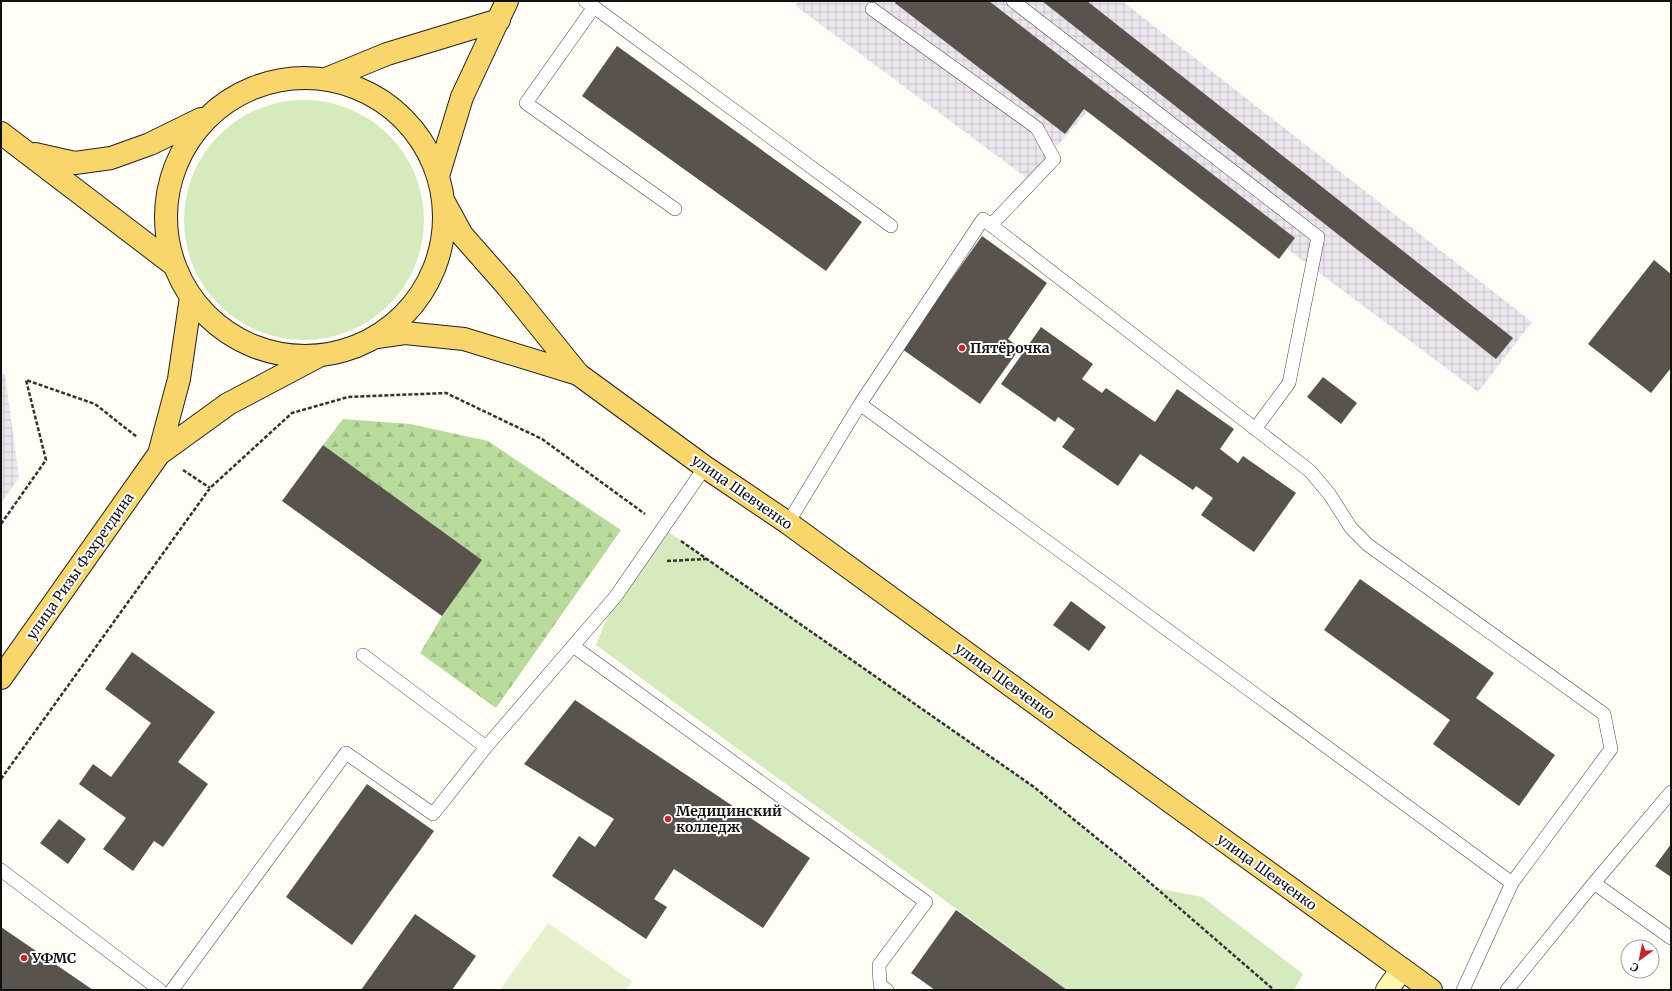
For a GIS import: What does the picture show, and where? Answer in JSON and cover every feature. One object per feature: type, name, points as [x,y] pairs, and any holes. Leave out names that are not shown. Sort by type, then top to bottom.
[{"type":"main road","points":[[326,79],[503,10]]},
{"type":"main road","points":[[438,176],[462,97],[503,10]]},
{"type":"main road","points":[[27,152],[75,163],[111,158],[150,144],[207,116],[233,97],[262,83],[294,78],[326,79],[364,90],[397,111],[422,141],[438,176],[444,202],[462,235],[507,286],[578,374]]},
{"type":"main road","points":[[207,116],[187,142],[173,170],[166,202],[166,234],[174,265],[181,282],[191,297],[207,316],[226,331],[247,344],[271,352],[295,356],[320,355],[349,349],[376,337],[407,312],[430,279],[442,242],[444,202]]},
{"type":"main road","points":[[1,133],[174,265]]},
{"type":"main road","points":[[159,454],[179,379],[191,297]]},
{"type":"main road","points":[[376,337],[405,333],[464,339],[578,374]]},
{"type":"main road","points":[[159,454],[228,404],[320,355]]},
{"type":"main road","name":"улица Шевченко","points":[[578,374],[705,467],[788,523],[1431,990]]},
{"type":"main road","name":"улица Ризы Фахретдина","points":[[1,678],[159,454]]},
{"type":"main road","points":[[1387,990],[1402,969]]},
{"type":"lane","points":[[1013,1],[1318,237],[1288,383],[1255,429]]},
{"type":"lane","points":[[674,209],[526,103],[589,4],[891,226]]},
{"type":"lane","points":[[872,9],[1037,128],[1054,159],[991,225]]},
{"type":"lane","points":[[788,523],[860,404],[983,219],[1310,471],[1330,495],[1351,528],[1368,545],[1604,714],[1611,749],[1512,883],[1463,990]]},
{"type":"lane","points":[[860,404],[1512,883]]},
{"type":"lane","points":[[172,990],[346,753],[433,814],[486,747],[616,596],[705,467]]},
{"type":"lane","points":[[573,646],[926,902],[879,966],[880,985],[887,990]]},
{"type":"lane","points":[[363,655],[486,747]]},
{"type":"lane","points":[[1507,990],[1594,883],[1671,792]]},
{"type":"lane","points":[[1,870],[160,990]]},
{"type":"lane","points":[[1594,883],[1671,938]]},
{"type":"path","points":[[1,524],[46,460],[26,380],[95,404],[159,454],[210,488]]},
{"type":"path","points":[[1,779],[210,488],[292,413],[348,397],[446,394],[542,439],[663,528],[1034,787],[1126,862],[1274,990]]},
{"type":"shaded area","points":[[798,1],[1122,1],[1532,322],[1478,392],[1094,104],[1028,179],[796,6]]},
{"type":"shaded area","points":[[1,372],[5,375],[19,478],[1,503]]},
{"type":"green space","points":[[292,100],[316,100],[339,105],[361,114],[389,135],[404,153],[415,174],[422,197],[424,220],[422,243],[415,266],[404,287],[389,305],[361,326],[339,335],[316,340],[292,340],[269,335],[247,326],[228,313],[211,296],[198,277],[189,255],[184,232],[184,208],[189,185],[198,163],[211,144],[228,127],[247,114],[269,105]]},
{"type":"green space","points":[[343,419],[410,424],[488,441],[621,530],[496,708],[420,653],[442,616],[482,560],[323,445]]},
{"type":"green space","points":[[663,528],[1034,787],[1240,961],[1156,888],[1202,897],[1303,974],[1294,990],[1067,990],[596,645],[616,596]]},
{"type":"green space","points":[[548,923],[632,981],[626,990],[500,990]]},
{"type":"building","points":[[896,1],[989,1],[1295,238],[1279,259],[1084,109],[1065,134],[895,3]]},
{"type":"building","points":[[1042,1],[1087,1],[1513,338],[1496,359]]},
{"type":"building","points":[[617,46],[862,222],[826,271],[582,96]]},
{"type":"building","points":[[982,236],[1047,283],[1008,339],[1020,348],[980,404],[902,349]]},
{"type":"building","points":[[1654,260],[1671,274],[1671,368],[1651,393],[1588,344]]},
{"type":"building","points":[[1041,327],[1093,364],[1082,379],[1102,393],[1106,388],[1155,422],[1177,389],[1234,429],[1220,449],[1238,463],[1243,456],[1296,493],[1254,552],[1201,515],[1213,498],[1196,486],[1193,490],[1140,454],[1118,486],[1062,447],[1075,429],[1058,417],[1055,422],[1001,384]]},
{"type":"building","points":[[1323,377],[1357,403],[1341,424],[1307,397]]},
{"type":"building","points":[[323,445],[482,560],[442,616],[282,501]]},
{"type":"building","points":[[1360,579],[1494,673],[1476,698],[1555,755],[1519,806],[1433,744],[1450,720],[1324,630]]},
{"type":"building","points":[[1071,601],[1106,627],[1089,651],[1053,625]]},
{"type":"building","points":[[132,652],[215,712],[178,762],[208,784],[163,847],[154,841],[133,871],[103,849],[126,818],[79,784],[93,764],[111,777],[151,723],[105,689]]},
{"type":"building","points":[[575,700],[810,858],[763,928],[674,869],[654,899],[667,907],[646,939],[552,876],[579,836],[595,847],[614,819],[524,764]]},
{"type":"building","points":[[367,784],[434,831],[352,945],[286,897]]},
{"type":"building","points":[[59,819],[86,839],[68,864],[40,843]]},
{"type":"building","points":[[1671,844],[1671,877],[1655,866]]},
{"type":"building","points":[[956,910],[1067,990],[935,990],[911,973]]},
{"type":"building","points":[[415,914],[476,956],[452,990],[361,990]]},
{"type":"building","name":"УФМС","points":[[1,927],[93,990],[1,990]]},
{"type":"place","name":"Пятёрочка","points":[[962,348]]},
{"type":"place","name":"Медицинский колледж","points":[[668,819]]},
{"type":"place","name":"УФМС","points":[[24,958]]}]
